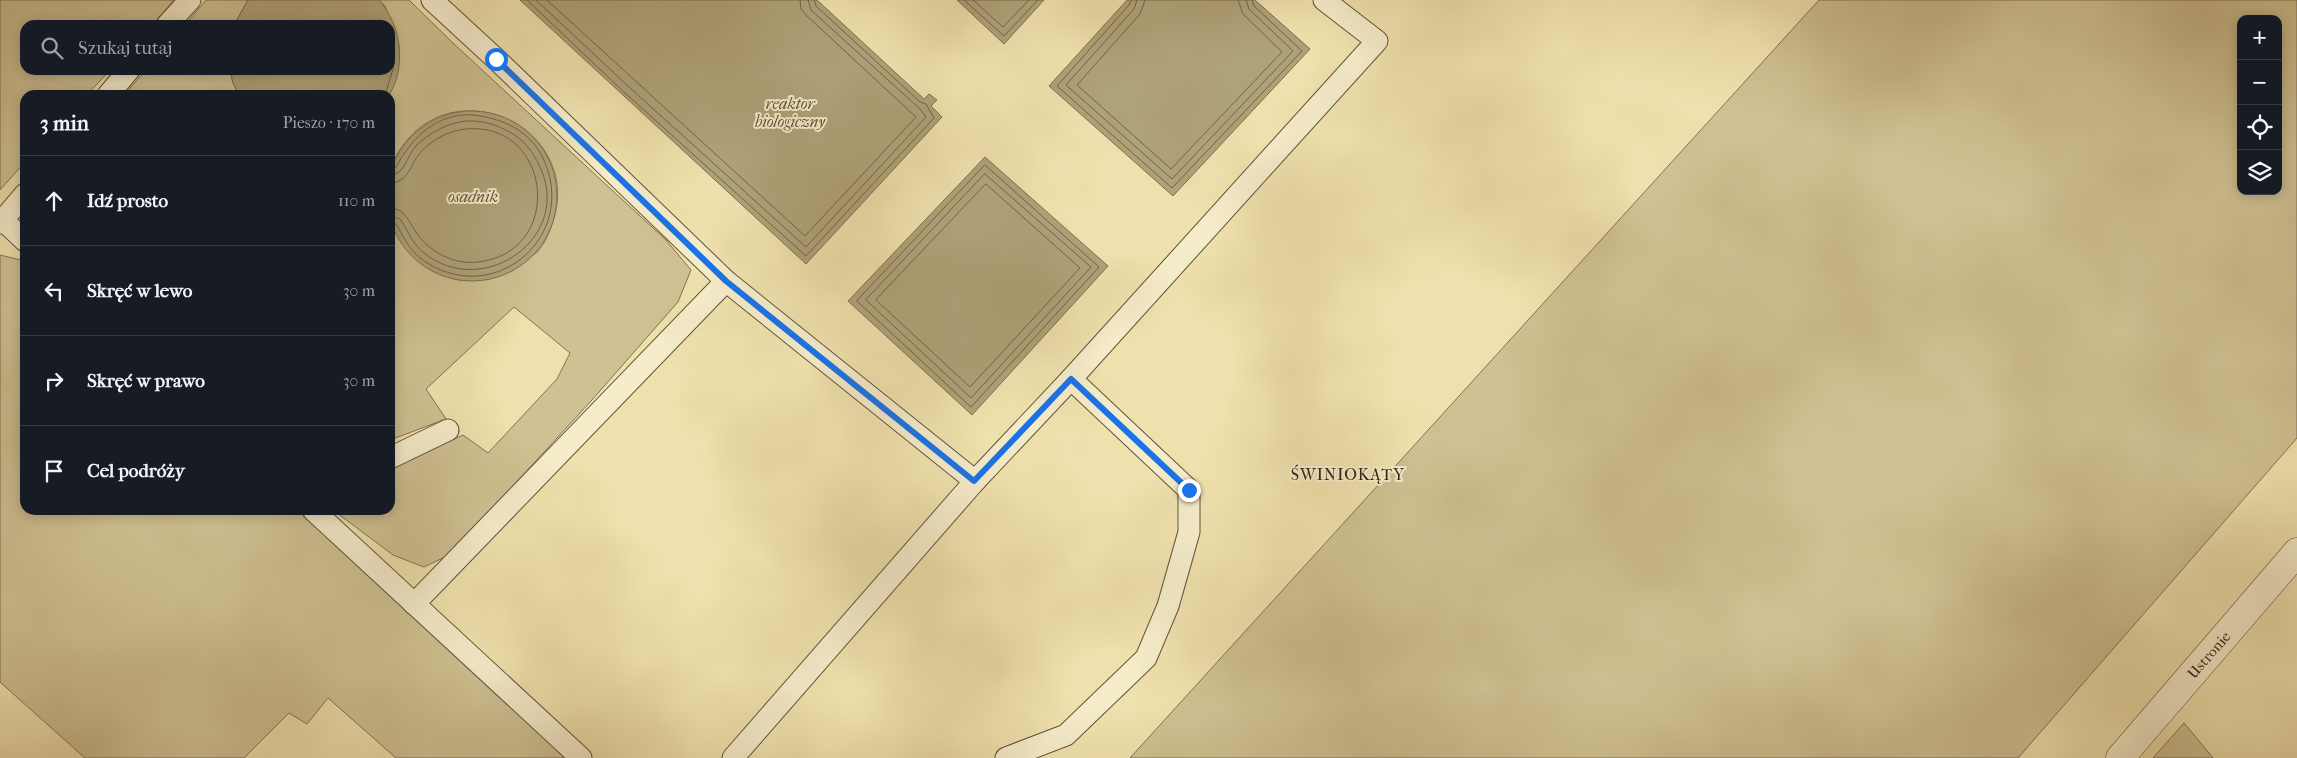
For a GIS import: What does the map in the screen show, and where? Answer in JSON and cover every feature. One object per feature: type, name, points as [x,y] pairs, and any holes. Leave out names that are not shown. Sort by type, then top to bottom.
[{"type":"street","name":"Ustronie","points":[[2120,758],[2297,552]]},
{"type":"lane","points":[[172,20],[190,0]]},
{"type":"lane","points":[[432,0],[518,80],[726,281],[974,481]]},
{"type":"lane","points":[[733,758],[974,481],[1071,379],[1377,41],[1324,0]]},
{"type":"lane","points":[[112,90],[125,75]]},
{"type":"lane","points":[[20,200],[1,221],[20,237]]},
{"type":"lane","points":[[414,604],[726,281]]},
{"type":"lane","points":[[1006,758],[1066,735],[1146,658],[1168,606],[1189,532],[1189,490],[1071,379]]},
{"type":"lane","points":[[395,456],[448,430]]},
{"type":"lane","points":[[318,515],[581,758]]},
{"type":"shaded area","points":[[0,0],[174,0],[156,20],[20,20],[20,75],[105,75],[92,90],[20,90],[20,168],[0,190]]},
{"type":"shaded area","points":[[206,0],[248,0],[237,20],[189,20]]},
{"type":"shaded area","points":[[379,0],[409,0],[666,240],[691,270],[678,302],[592,400],[449,555],[424,567],[393,555],[340,515],[395,515],[395,468],[463,435],[488,453],[557,379],[570,353],[514,307],[426,389],[446,419],[395,438],[395,227],[455,279],[486,280],[505,273],[538,251],[545,241],[553,221],[558,197],[555,175],[547,155],[534,137],[517,124],[496,115],[474,111],[439,116],[412,134],[395,159],[395,90],[391,90],[398,70],[399,47],[395,35],[395,20],[390,20],[385,6]]},
{"type":"shaded area","points":[[1819,0],[2297,0],[2297,438],[2018,758],[1130,758]]},
{"type":"shaded area","points":[[142,75],[231,75],[236,90],[128,90]]},
{"type":"shaded area","points":[[0,255],[20,260],[20,515],[304,515],[567,758],[396,758],[328,698],[307,724],[289,713],[244,758],[85,758],[0,682]]},
{"type":"shaded area","points":[[2184,723],[2213,758],[2153,758]]},
{"type":"water","points":[[248,0],[379,0],[391,20],[237,20]]},
{"type":"water","name":"reaktor biologiczny","points":[[520,0],[817,0],[924,99],[929,94],[937,100],[931,106],[942,117],[806,264]]},
{"type":"water","points":[[957,0],[1044,0],[1004,44]]},
{"type":"water","points":[[1127,0],[1255,0],[1310,49],[1173,196],[1049,86]]},
{"type":"water","points":[[395,28],[397,33],[400,59],[395,84],[392,90],[236,90],[231,75],[395,75]]},
{"type":"water","name":"osadnik","points":[[464,111],[489,112],[505,117],[519,125],[543,149],[554,171],[557,188],[554,221],[543,243],[526,262],[497,278],[464,281],[439,275],[418,262],[406,250],[395,232],[395,160],[406,142],[418,130],[447,114]]},
{"type":"water","points":[[985,157],[1108,266],[972,415],[848,301]]},
{"type":"district","name":"ŚWINIOKĄTY","points":[[1348,474]]},
{"type":"route","points":[[496,59],[726,281],[974,481],[1071,379],[1189,490]]}]
